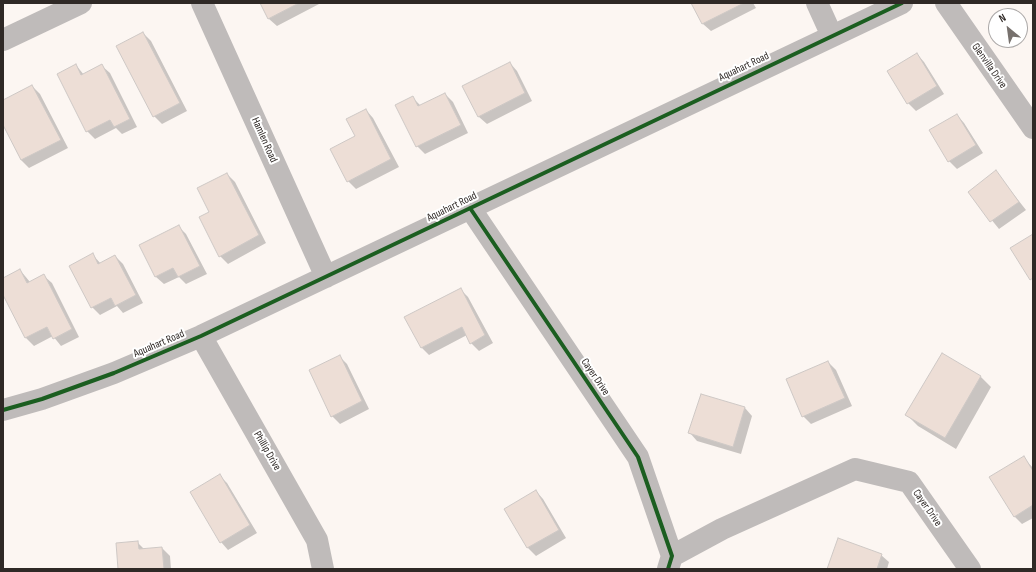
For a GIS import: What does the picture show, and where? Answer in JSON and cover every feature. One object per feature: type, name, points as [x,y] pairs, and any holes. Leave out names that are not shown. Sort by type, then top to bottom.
[{"type":"street","points":[[3,40],[81,3]]},
{"type":"street","name":"Hamlen Road","points":[[202,3],[326,278]]},
{"type":"street","points":[[817,3],[832,36]]},
{"type":"street","name":"Aquahart Road","points":[[3,410],[42,399],[114,373],[201,336],[326,278],[902,3]]},
{"type":"street","name":"Glenvilla Drive","points":[[946,3],[1033,128]]},
{"type":"street","name":"Cayer Drive","points":[[470,208],[638,457],[670,562],[722,529],[855,469],[909,482],[970,569]]},
{"type":"street","name":"Phillip Drive","points":[[201,336],[318,540],[323,569]]},
{"type":"building","points":[[260,3],[299,3],[268,19]]},
{"type":"building","points":[[691,3],[744,3],[702,24]]},
{"type":"building","points":[[143,32],[180,103],[153,117],[116,46]]},
{"type":"building","points":[[917,53],[937,86],[907,104],[887,71]]},
{"type":"building","points":[[510,62],[525,93],[478,117],[462,86]]},
{"type":"building","points":[[76,64],[81,75],[102,64],[130,119],[114,127],[110,120],[86,132],[57,74]]},
{"type":"building","points":[[32,85],[61,140],[21,160],[3,125],[3,100]]},
{"type":"building","points":[[445,93],[461,125],[416,147],[395,105],[413,96],[418,106]]},
{"type":"building","points":[[366,109],[391,159],[347,182],[330,149],[355,136],[346,119]]},
{"type":"building","points":[[957,114],[976,145],[948,162],[929,130]]},
{"type":"building","points":[[996,170],[1019,202],[990,222],[968,192]]},
{"type":"building","points":[[227,173],[259,235],[219,257],[199,217],[209,212],[197,188]]},
{"type":"building","points":[[179,225],[200,266],[178,277],[173,268],[155,277],[139,245]]},
{"type":"building","points":[[1033,234],[1033,278],[1030,280],[1010,248]]},
{"type":"building","points":[[93,253],[98,264],[115,255],[136,295],[115,306],[111,298],[91,308],[69,266]]},
{"type":"building","points":[[20,269],[27,283],[44,274],[72,329],[53,339],[47,327],[25,338],[3,295],[3,278]]},
{"type":"building","points":[[461,288],[485,335],[470,344],[462,327],[421,348],[404,317]]},
{"type":"building","points":[[942,353],[981,376],[945,438],[905,415]]},
{"type":"building","points":[[340,355],[362,401],[331,417],[309,370]]},
{"type":"building","points":[[828,361],[845,398],[802,417],[786,379]]},
{"type":"building","points":[[701,394],[745,407],[733,447],[688,433]]},
{"type":"building","points":[[1024,456],[1033,471],[1033,505],[1014,517],[989,477]]},
{"type":"building","points":[[220,474],[250,525],[220,543],[190,492]]},
{"type":"building","points":[[536,490],[559,530],[527,548],[504,509]]},
{"type":"building","points":[[838,538],[882,554],[877,569],[827,569]]},
{"type":"building","points":[[138,541],[139,549],[162,547],[164,569],[118,569],[116,543]]},
{"type":"cycle path","points":[[3,410],[42,399],[114,373],[201,336],[902,3]]},
{"type":"cycle path","points":[[470,208],[638,457],[672,556],[668,569]]}]
